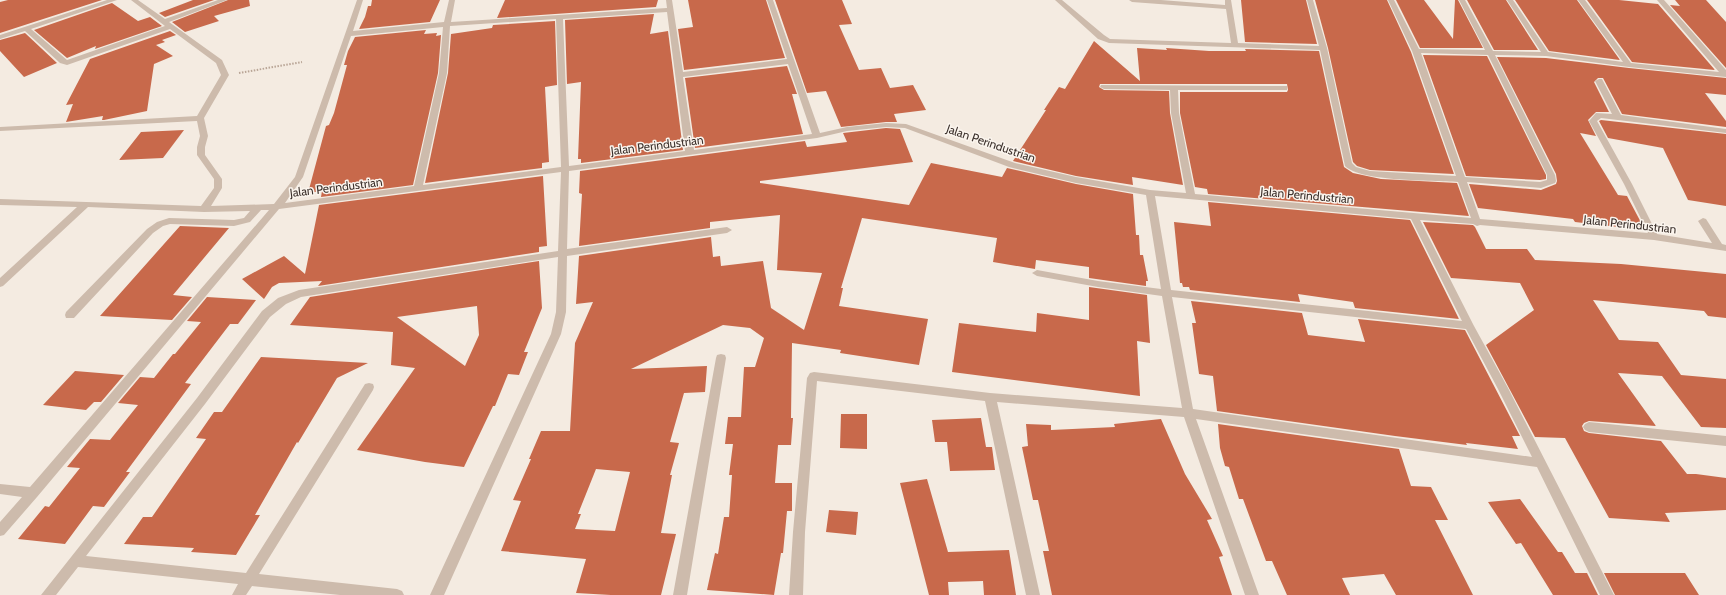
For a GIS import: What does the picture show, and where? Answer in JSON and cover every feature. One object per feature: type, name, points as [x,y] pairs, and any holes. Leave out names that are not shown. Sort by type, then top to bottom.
[{"type":"street","points":[[0,37],[114,0]]},
{"type":"street","points":[[134,0],[219,62],[225,76],[200,118],[204,136],[200,147],[201,155],[218,179],[218,188],[204,209]]},
{"type":"street","points":[[26,28],[63,62],[67,63],[167,25],[224,0]]},
{"type":"street","points":[[0,531],[290,191],[299,177],[360,0]]},
{"type":"street","points":[[418,189],[443,73],[447,24],[452,0]]},
{"type":"street","points":[[669,0],[690,153]]},
{"type":"street","points":[[770,0],[817,136]]},
{"type":"street","points":[[1058,0],[1101,37],[1109,41],[1323,48]]},
{"type":"street","points":[[1132,0],[1229,3],[1235,45]]},
{"type":"street","points":[[1310,0],[1323,48],[1348,164],[1353,169],[1369,174],[1541,185],[1552,181],[1551,175],[1490,52],[1462,0]]},
{"type":"street","points":[[1391,0],[1416,51],[1477,223]]},
{"type":"street","points":[[1510,0],[1546,54]]},
{"type":"street","points":[[1580,0],[1629,65]]},
{"type":"street","points":[[1660,0],[1726,75]]},
{"type":"street","points":[[349,34],[447,24],[670,10]]},
{"type":"street","points":[[438,595],[556,334],[561,312],[564,253],[565,169],[559,16]]},
{"type":"street","points":[[1416,51],[1546,54],[1629,65],[1726,75]]},
{"type":"street","points":[[679,75],[791,61]]},
{"type":"street","points":[[1599,81],[1617,116]]},
{"type":"street","points":[[1104,87],[1284,88]]},
{"type":"street","points":[[1174,88],[1175,114],[1191,197]]},
{"type":"street","points":[[1654,237],[1628,184],[1593,121],[1599,115],[1617,116],[1726,132]]},
{"type":"street","points":[[0,129],[200,118]]},
{"type":"street","name":"Jalan Perindustrian","points":[[0,202],[204,209],[276,207],[817,136],[847,129],[886,125],[906,126],[1012,165],[1076,180],[1150,193],[1414,216],[1477,223],[1654,237],[1723,248]]},
{"type":"street","points":[[1150,193],[1188,413],[1252,595]]},
{"type":"street","points":[[0,284],[86,204]]},
{"type":"street","points":[[70,315],[150,231],[160,224],[169,221],[234,223],[246,220],[258,208]]},
{"type":"street","points":[[1414,216],[1469,326],[1503,388],[1607,595]]},
{"type":"street","points":[[1703,221],[1723,248]]},
{"type":"street","points":[[48,595],[201,401],[266,314],[282,301],[300,294],[564,253],[727,230]]},
{"type":"street","points":[[1037,273],[1098,284],[1469,326]]},
{"type":"street","points":[[680,595],[721,358]]},
{"type":"street","points":[[796,595],[799,532],[812,378],[814,376],[990,397],[1188,413],[1540,463]]},
{"type":"street","points":[[239,595],[369,387]]},
{"type":"street","points":[[990,397],[1033,595]]},
{"type":"street","points":[[1589,427],[1726,441]]},
{"type":"street","points":[[0,489],[33,492]]},
{"type":"street","points":[[75,561],[397,595]]},
{"type":"path","points":[[225,76],[302,62]]},
{"type":"building","points":[[8,0],[102,0],[0,33],[0,2]]},
{"type":"building","points":[[193,0],[214,0],[165,17],[159,13]]},
{"type":"building","points":[[228,0],[249,0],[250,6],[214,16],[219,21],[185,32],[172,22]]},
{"type":"building","points":[[372,0],[440,0],[430,22],[359,29],[365,17],[368,6],[371,6]]},
{"type":"building","points":[[505,0],[658,0],[656,7],[497,18]]},
{"type":"building","points":[[688,0],[766,0],[785,58],[684,70],[678,29],[693,27]]},
{"type":"building","points":[[775,0],[842,0],[852,24],[839,25],[859,70],[881,68],[890,88],[913,85],[926,110],[894,114],[897,122],[841,127],[826,91],[807,93]]},
{"type":"building","points":[[1241,0],[1306,0],[1317,44],[1245,42]]},
{"type":"building","points":[[1315,0],[1387,0],[1411,52],[1454,174],[1370,170],[1357,166],[1353,162],[1328,48]]},
{"type":"building","points":[[1396,0],[1424,0],[1453,39],[1455,0],[1458,0],[1483,48],[1420,48]]},
{"type":"building","points":[[1467,0],[1506,0],[1538,50],[1494,50]]},
{"type":"building","points":[[1515,0],[1577,0],[1620,60],[1549,51]]},
{"type":"building","points":[[1587,0],[1619,0],[1658,4],[1715,70],[1632,62]]},
{"type":"building","points":[[1675,0],[1706,0],[1726,22],[1726,68],[1670,5],[1680,6]]},
{"type":"building","points":[[112,3],[138,21],[150,17],[162,26],[95,49],[96,46],[67,58],[34,30]]},
{"type":"building","points":[[654,14],[650,34],[668,31],[683,150],[581,163],[581,159],[578,159],[581,82],[567,84],[565,20]]},
{"type":"building","points":[[555,21],[557,85],[545,87],[549,162],[542,163],[542,168],[425,183],[448,73],[451,34],[492,28],[493,25]]},
{"type":"building","points":[[426,30],[424,34],[437,33],[436,36],[441,35],[438,73],[413,185],[321,197],[322,191],[308,193],[326,126],[329,125],[334,113],[347,65],[344,65],[348,51],[355,37]]},
{"type":"building","points":[[170,31],[176,35],[162,40],[165,42],[156,45],[173,56],[154,64],[147,111],[104,120],[102,120],[103,116],[66,122],[73,104],[66,105],[90,59]]},
{"type":"building","points":[[25,33],[57,63],[24,77],[0,51],[0,40]]},
{"type":"building","points":[[1094,41],[1140,81],[1137,48],[1167,50],[1166,48],[1209,51],[1246,51],[1245,49],[1319,51],[1344,167],[1353,173],[1381,179],[1457,183],[1469,216],[1208,194],[1207,189],[1195,187],[1180,113],[1180,92],[1287,92],[1287,84],[1100,84],[1099,87],[1104,90],[1169,91],[1170,113],[1183,185],[1132,177],[1133,185],[1076,176],[1013,161],[1059,87],[1065,89]]},
{"type":"building","points":[[1423,55],[1487,56],[1546,175],[1546,179],[1540,180],[1466,176]]},
{"type":"building","points":[[1497,57],[1546,58],[1726,78],[1726,95],[1705,93],[1726,121],[1726,127],[1622,114],[1603,78],[1598,78],[1594,82],[1609,112],[1596,112],[1588,120],[1596,136],[1580,133],[1618,195],[1627,196],[1645,230],[1575,222],[1573,219],[1478,208],[1469,184],[1541,190],[1556,184],[1557,181],[1556,174]]},
{"type":"building","points":[[787,66],[797,94],[792,94],[803,134],[695,148],[685,78]]},
{"type":"building","points":[[1599,121],[1726,134],[1726,206],[1688,200],[1663,148],[1608,138]]},
{"type":"building","points":[[886,128],[900,129],[913,162],[760,181],[760,183],[909,205],[931,163],[1002,177],[1007,168],[1076,184],[1133,194],[1136,235],[1139,235],[1140,255],[1143,255],[1148,281],[1146,281],[1146,286],[1089,278],[1089,267],[1036,260],[1035,269],[993,262],[997,238],[862,218],[841,288],[843,288],[839,306],[928,319],[919,365],[840,353],[841,350],[792,343],[791,418],[793,418],[791,445],[778,445],[775,483],[792,483],[792,511],[787,511],[783,553],[781,553],[774,595],[707,590],[715,553],[718,554],[724,517],[729,517],[732,475],[729,475],[733,444],[725,444],[728,417],[741,417],[744,367],[755,367],[764,338],[750,328],[723,325],[631,369],[707,366],[705,392],[684,393],[670,442],[679,443],[670,475],[672,475],[661,533],[676,534],[661,595],[576,593],[586,559],[501,551],[521,501],[513,500],[531,459],[529,459],[541,431],[570,431],[575,343],[593,302],[576,304],[579,256],[711,237],[713,257],[720,256],[721,266],[763,261],[771,308],[804,330],[822,273],[777,270],[780,215],[710,222],[710,228],[579,246],[582,194],[579,193],[580,171],[805,141],[807,147],[847,142],[843,133]],"holes":[[[596,469],[630,472],[615,531],[575,529],[581,514],[578,514]]]},
{"type":"building","points":[[184,130],[163,158],[119,160],[141,132]]},
{"type":"building","points":[[543,176],[547,246],[539,247],[539,252],[318,286],[322,281],[279,283],[272,287],[264,299],[242,279],[284,256],[305,274],[319,205]]},
{"type":"building","points":[[1208,202],[1410,220],[1459,319],[1355,308],[1353,302],[1298,294],[1300,302],[1190,290],[1189,287],[1183,287],[1182,283],[1180,283],[1174,222],[1211,226]]},
{"type":"building","points":[[1423,222],[1473,225],[1486,249],[1527,249],[1535,260],[1621,264],[1726,274],[1726,318],[1708,316],[1704,311],[1593,300],[1619,340],[1658,342],[1681,375],[1726,379],[1726,428],[1701,427],[1662,376],[1618,373],[1656,426],[1589,421],[1584,423],[1582,426],[1584,431],[1589,433],[1661,441],[1687,474],[1726,478],[1726,510],[1665,513],[1670,522],[1609,518],[1565,438],[1535,437],[1486,345],[1534,310],[1520,283],[1451,278]]},
{"type":"building","points":[[180,226],[229,228],[173,295],[192,297],[172,320],[100,316]]},
{"type":"building","points":[[539,261],[542,308],[524,352],[528,352],[519,375],[508,374],[495,406],[493,406],[464,467],[357,450],[415,368],[391,365],[393,332],[290,325],[310,297]],"holes":[[[477,306],[479,335],[465,366],[397,317]]]},
{"type":"building","points":[[1089,287],[1147,295],[1150,343],[1137,341],[1140,396],[952,372],[959,323],[1036,332],[1037,313],[1089,320]]},
{"type":"building","points":[[207,297],[256,300],[238,324],[230,324],[185,383],[191,384],[126,472],[130,472],[104,507],[93,506],[65,544],[18,539],[45,506],[49,507],[80,468],[67,467],[90,439],[110,440],[138,405],[118,403],[140,377],[154,378],[173,354],[175,354],[201,322],[187,321]]},
{"type":"building","points":[[1191,301],[1302,313],[1308,335],[1365,342],[1358,319],[1465,330],[1520,436],[1512,436],[1518,449],[1466,443],[1467,445],[1395,436],[1217,411],[1213,376],[1199,374],[1192,323],[1196,323]]},
{"type":"building","points":[[261,357],[368,363],[337,378],[298,443],[297,442],[255,515],[260,515],[236,555],[191,552],[194,548],[124,544],[143,517],[152,517],[206,439],[196,438],[214,412],[222,412]]},
{"type":"building","points":[[75,371],[124,375],[101,402],[94,402],[86,410],[43,405]]},
{"type":"building","points":[[841,414],[867,414],[867,449],[840,448]]},
{"type":"building","points":[[981,418],[986,447],[992,447],[995,470],[950,471],[947,442],[935,442],[932,420]]},
{"type":"building","points":[[1161,419],[1185,474],[1212,519],[1207,520],[1223,556],[1219,557],[1232,595],[1052,595],[1043,551],[1049,551],[1038,500],[1033,500],[1022,447],[1028,446],[1026,424],[1051,425],[1051,430],[1115,427],[1114,424]]},
{"type":"building","points":[[1218,424],[1399,449],[1411,486],[1431,487],[1448,520],[1435,520],[1473,595],[1396,595],[1384,574],[1342,578],[1350,595],[1287,595],[1272,561],[1266,561],[1243,499],[1239,499],[1229,467],[1225,466],[1220,448]]},
{"type":"building","points":[[927,479],[948,552],[1009,550],[1016,595],[984,595],[983,581],[948,582],[949,595],[929,595],[900,483]]},
{"type":"building","points":[[1520,499],[1558,552],[1562,552],[1575,573],[1587,573],[1598,595],[1553,595],[1521,543],[1516,544],[1488,502]]},
{"type":"building","points":[[829,510],[858,512],[856,535],[826,532]]},
{"type":"building","points":[[1604,573],[1685,573],[1699,595],[1615,595]]}]
